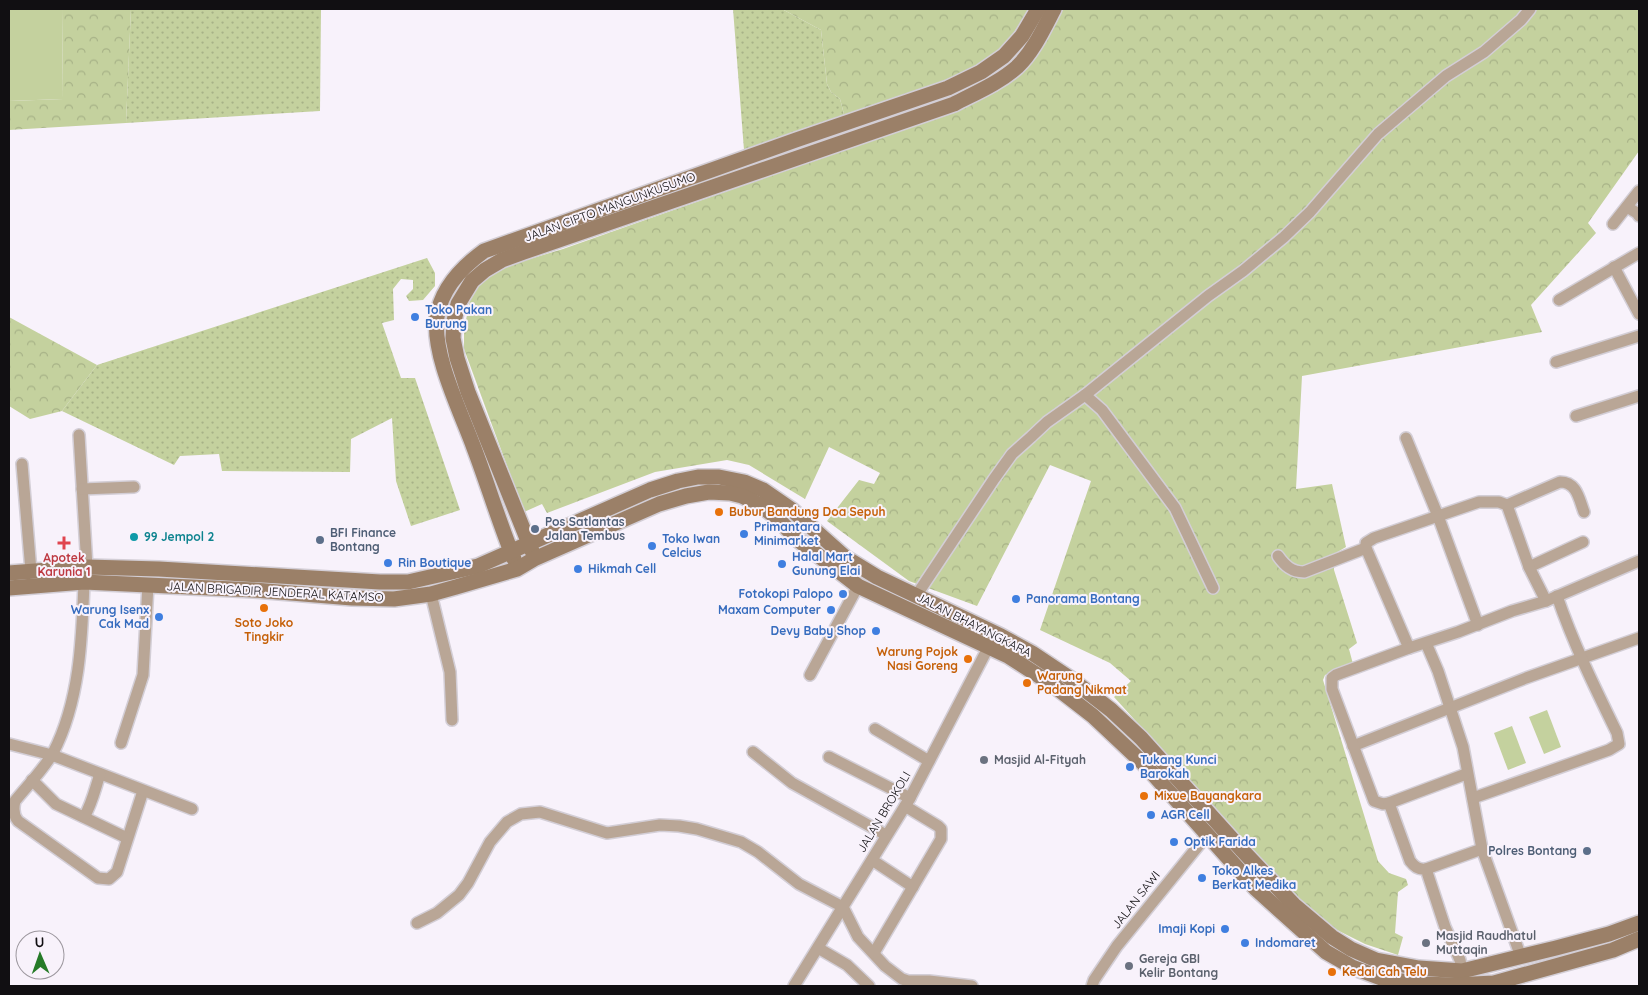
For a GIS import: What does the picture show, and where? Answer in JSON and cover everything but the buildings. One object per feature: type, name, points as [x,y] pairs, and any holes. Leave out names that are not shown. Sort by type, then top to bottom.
[{"type":"main road","name":"JALAN CIPTO MANGUNKUSUMO","points":[[517,569],[441,359],[437,318],[443,298],[450,284],[468,262],[484,251],[948,88],[981,72],[1004,56],[1022,36],[1038,9]]},
{"type":"main road","name":"JALAN CIPTO MANGUNKUSUMO","points":[[534,559],[456,358],[453,338],[454,321],[458,304],[472,281],[485,270],[502,260],[954,104],[1017,67],[1038,39],[1054,9]]},
{"type":"main road","points":[[796,140],[802,157]]},
{"type":"main road","name":"JALAN BHAYANGKARA","points":[[529,542],[650,490],[698,477],[719,477],[744,482],[763,490],[792,510],[846,558],[877,578],[1001,636],[1032,653],[1071,679],[1141,738],[1267,878],[1294,905],[1332,937],[1351,950],[1385,962],[1419,968],[1462,970],[1520,958],[1609,934],[1639,923]]},
{"type":"main road","name":"JALAN BHAYANGKARA","points":[[534,559],[659,504],[709,492],[730,493],[760,505],[776,517],[797,539],[858,586],[1008,656],[1052,685],[1093,716],[1145,764],[1228,860],[1256,889],[1326,952],[1352,967],[1381,978],[1421,984],[1454,986],[1494,983],[1612,950],[1639,939]]},
{"type":"main road","name":"JALAN BRIGADIR JENDERAL KATAMSO","points":[[9,573],[31,571],[86,574],[199,572],[370,582],[408,582],[478,566],[529,542]]},
{"type":"main road","name":"JALAN BRIGADIR JENDERAL KATAMSO","points":[[9,588],[86,574],[148,584],[352,598],[394,599],[432,594],[517,569],[534,559]]},
{"type":"main road","points":[[198,587],[199,572]]},
{"type":"main road","points":[[1228,860],[1241,849]]},
{"type":"main road","points":[[1256,889],[1267,878]]},
{"type":"main road","points":[[1556,948],[1561,964]]},
{"type":"main road","points":[[1520,958],[1525,974]]},
{"type":"street","points":[[916,596],[1012,454],[1047,422],[1085,395],[1284,237],[1310,212],[1378,134],[1446,76],[1484,52],[1521,20],[1530,9]]},
{"type":"street","points":[[1613,224],[1639,191]]},
{"type":"street","points":[[1627,207],[1638,214]]},
{"type":"street","points":[[1559,300],[1639,253]]},
{"type":"street","points":[[1614,268],[1639,314]]},
{"type":"street","points":[[1556,362],[1639,336]]},
{"type":"street","points":[[1085,395],[1102,410],[1175,508],[1213,588]]},
{"type":"street","points":[[1576,416],[1639,396]]},
{"type":"street","points":[[79,435],[86,574],[82,638],[71,709],[52,755],[15,801],[15,817],[98,878],[109,879],[117,872],[143,791]]},
{"type":"street","points":[[1406,438],[1438,516],[1478,625]]},
{"type":"street","points":[[22,464],[31,571]]},
{"type":"street","points":[[1410,648],[1366,548],[1366,543],[1374,538],[1479,502],[1499,502],[1507,505],[1560,482],[1566,482],[1574,488],[1584,512]]},
{"type":"street","points":[[82,489],[134,487]]},
{"type":"street","points":[[1507,505],[1529,567],[1546,601]]},
{"type":"street","points":[[1529,567],[1583,542]]},
{"type":"street","points":[[1278,556],[1289,568],[1297,572],[1304,572],[1366,548]]},
{"type":"street","points":[[1466,774],[1390,803],[1382,804],[1374,801],[1332,689],[1332,678],[1512,611],[1546,601],[1639,561]]},
{"type":"street","points":[[121,743],[143,675],[148,584]]},
{"type":"street","points":[[810,675],[858,586]]},
{"type":"street","points":[[432,594],[450,672],[452,720]]},
{"type":"street","points":[[1473,798],[1610,750],[1619,744],[1616,733],[1565,621],[1556,596]]},
{"type":"street","points":[[1353,746],[1526,678],[1639,638]]},
{"type":"street","points":[[1426,643],[1438,671],[1462,747],[1482,849],[1520,958]]},
{"type":"street","name":"JALAN BROKOLI","points":[[794,986],[907,802],[989,646]]},
{"type":"street","points":[[875,729],[929,761]]},
{"type":"street","points":[[9,744],[52,755],[192,809]]},
{"type":"street","points":[[753,752],[792,783],[886,835]]},
{"type":"street","points":[[829,757],[907,802],[938,826],[942,834],[939,843],[914,887],[874,953]]},
{"type":"street","points":[[84,817],[91,804],[92,794],[100,774]]},
{"type":"street","points":[[32,780],[56,804],[127,838]]},
{"type":"street","points":[[1390,803],[1410,861],[1421,869],[1426,869],[1482,849]]},
{"type":"street","points":[[417,923],[448,905],[464,890],[490,842],[507,822],[521,814],[534,812],[550,814],[607,833],[667,825],[686,827],[726,836],[749,846],[799,884],[842,907],[858,937],[885,966],[902,979],[908,981],[929,980],[972,986]]},
{"type":"street","name":"JALAN SAWI","points":[[1092,986],[1117,946],[1207,835]]},
{"type":"street","points":[[872,860],[914,887]]},
{"type":"street","points":[[1426,869],[1445,927],[1460,960],[1462,970]]},
{"type":"street","points":[[820,944],[847,965],[869,986]]},
{"type":"green space","points":[[9,9],[62,9],[63,99],[9,101]]},
{"type":"green space","points":[[62,9],[131,9],[126,123],[9,130],[9,101],[63,99]]},
{"type":"green space","points":[[131,9],[321,9],[320,111],[126,123]]},
{"type":"green space","points":[[733,9],[782,9],[821,30],[827,84],[831,92],[840,99],[845,118],[744,150]]},
{"type":"green space","points":[[782,9],[1029,9],[1002,50],[979,68],[946,84],[845,118],[840,99],[831,92],[827,84],[821,30]]},
{"type":"green space","points":[[1063,9],[1639,9],[1639,151],[1588,223],[1596,233],[1531,305],[1542,332],[1302,376],[1296,489],[1332,484],[1346,547],[1334,554],[1334,570],[1357,643],[1349,649],[1353,664],[1325,675],[1323,680],[1378,861],[1389,873],[1406,879],[1408,885],[1398,892],[1395,933],[1403,937],[1398,955],[1365,944],[1331,927],[1284,885],[1114,697],[1131,681],[1110,663],[1040,630],[1091,481],[1050,465],[977,606],[909,581],[827,521],[859,480],[874,484],[880,473],[829,447],[805,499],[749,465],[727,460],[655,472],[547,513],[542,504],[524,512],[464,349],[464,330],[471,295],[486,272],[563,249],[934,118],[998,91],[1025,67],[1053,29]]},
{"type":"green space","points":[[427,258],[435,273],[435,286],[423,300],[409,301],[406,296],[413,289],[413,280],[401,279],[393,289],[394,320],[382,323],[401,378],[415,378],[460,510],[411,526],[396,481],[392,418],[351,439],[350,472],[222,471],[219,454],[180,456],[174,465],[62,411],[97,365]]},
{"type":"green space","points":[[9,317],[97,365],[62,411],[30,419],[9,406]]},
{"type":"green space","points":[[1547,710],[1561,747],[1544,754],[1529,717]]},
{"type":"green space","points":[[1512,726],[1526,763],[1508,770],[1494,733]]},
{"type":"place","name":"Toko Pakan Burung","points":[[415,317]]},
{"type":"place","name":"Bubur Bandung Doa Sepuh","points":[[719,512]]},
{"type":"place","name":"Pos Satlantas Jalan Tembus","points":[[535,529]]},
{"type":"place","name":"Primantara Minimarket","points":[[744,534]]},
{"type":"place","name":"99 Jempol 2","points":[[134,537]]},
{"type":"place","name":"BFI Finance Bontang","points":[[320,540]]},
{"type":"place","name":"Apotek Karunia 1","points":[[64,543]]},
{"type":"place","name":"Toko Iwan Celcius","points":[[652,546]]},
{"type":"place","name":"Rin Boutique","points":[[388,563]]},
{"type":"place","name":"Halal Mart Gunung Elai","points":[[782,564]]},
{"type":"place","name":"Hikmah Cell","points":[[578,569]]},
{"type":"place","name":"Fotokopi Palopo","points":[[843,594]]},
{"type":"place","name":"Panorama Bontang","points":[[1016,599]]},
{"type":"place","name":"Soto Joko Tingkir","points":[[264,608]]},
{"type":"place","name":"Maxam Computer","points":[[831,610]]},
{"type":"place","name":"Warung Isenx Cak Mad","points":[[159,617]]},
{"type":"place","name":"Devy Baby Shop","points":[[876,631]]},
{"type":"place","name":"Warung Pojok Nasi Goreng","points":[[968,659]]},
{"type":"place","name":"Warung Padang Nikmat","points":[[1027,683]]},
{"type":"place","name":"Masjid Al-Fityah","points":[[984,760]]},
{"type":"place","name":"Tukang Kunci Barokah","points":[[1130,767]]},
{"type":"place","name":"Mixue Bayangkara","points":[[1144,796]]},
{"type":"place","name":"AGR Cell","points":[[1151,815]]},
{"type":"place","name":"Optik Farida","points":[[1174,842]]},
{"type":"place","name":"Polres Bontang","points":[[1587,851]]},
{"type":"place","name":"Toko Alkes Berkat Medika","points":[[1202,878]]},
{"type":"place","name":"Imaji Kopi","points":[[1225,929]]},
{"type":"place","name":"Indomaret","points":[[1245,943]]},
{"type":"place","name":"Masjid Raudhatul Muttaqin","points":[[1426,943]]},
{"type":"place","name":"Gereja GBI Kelir Bontang","points":[[1129,966]]},
{"type":"place","name":"Kedai Cah Telu","points":[[1332,972]]}]
